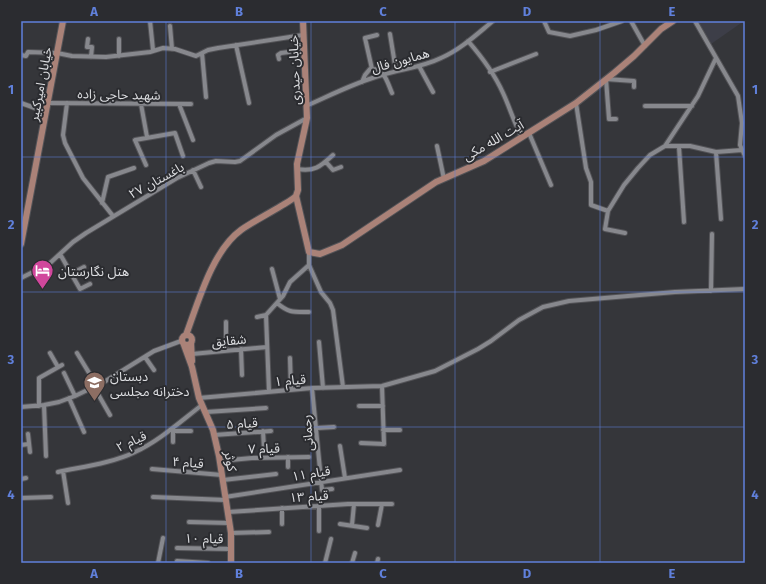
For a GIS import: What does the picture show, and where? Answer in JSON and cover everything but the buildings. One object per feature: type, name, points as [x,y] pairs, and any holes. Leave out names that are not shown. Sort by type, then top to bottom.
[{"type":"main road","name":"خیابان امیرکبیر","points":[[21,244],[63,21]]},
{"type":"main road","name":"خیابان حیدری","points":[[303,21],[307,118],[296,169],[298,190],[296,196],[309,252]]},
{"type":"main road","name":"آیت الله مکی","points":[[309,252],[320,254],[342,245],[436,182],[484,161],[529,133],[576,103],[645,46],[661,29],[673,21]]},
{"type":"main road","points":[[192,367],[190,339],[192,319],[211,271],[232,238],[248,226],[296,196]]},
{"type":"main road","points":[[183,343],[186,346],[190,339]]},
{"type":"main road","points":[[183,343],[192,367]]},
{"type":"main road","name":"کوثر","points":[[192,367],[199,398],[206,412],[214,435],[220,461],[231,533],[231,563]]},
{"type":"street","points":[[150,21],[153,50]]},
{"type":"street","name":"همایون فال","points":[[306,106],[384,74],[409,67],[419,66],[442,58],[468,41],[493,21]]},
{"type":"street","points":[[544,21],[549,32],[570,36],[596,30],[622,21]]},
{"type":"street","points":[[631,21],[645,46]]},
{"type":"street","points":[[695,21],[738,96],[743,122],[740,145],[745,156]]},
{"type":"street","points":[[170,26],[172,48]]},
{"type":"street","points":[[390,34],[396,71]]},
{"type":"street","points":[[21,55],[26,56],[28,52],[57,53],[90,57],[119,56],[163,48],[172,48],[196,56],[208,50],[304,35]]},
{"type":"street","points":[[372,69],[365,38],[377,35]]},
{"type":"street","points":[[88,39],[87,47],[92,47],[90,57]]},
{"type":"street","points":[[119,39],[119,56]]},
{"type":"street","points":[[468,41],[504,94],[515,126],[522,137]]},
{"type":"street","points":[[236,45],[249,103]]},
{"type":"street","points":[[279,59],[278,55],[281,53],[304,50]]},
{"type":"street","points":[[202,53],[206,97]]},
{"type":"street","points":[[490,72],[536,54]]},
{"type":"street","points":[[625,233],[605,229],[608,211],[624,185],[638,168],[650,155],[665,146],[698,96],[716,58]]},
{"type":"street","points":[[419,66],[433,92]]},
{"type":"street","points":[[362,82],[367,71],[372,69],[378,70],[384,74],[392,93]]},
{"type":"street","points":[[616,119],[609,119],[606,79],[634,81],[634,87]]},
{"type":"street","points":[[21,103],[46,112]]},
{"type":"street","name":"شهید حاجی زاده","points":[[48,103],[191,104]]},
{"type":"street","points":[[67,103],[63,135],[65,143],[80,174],[113,216]]},
{"type":"street","points":[[576,103],[586,168],[591,182],[591,205],[608,211]]},
{"type":"street","points":[[140,104],[147,137]]},
{"type":"street","points":[[180,104],[193,140]]},
{"type":"street","points":[[645,106],[692,106]]},
{"type":"street","name":"باغستان ۲۷","points":[[21,278],[49,264],[72,242],[176,178],[213,161],[240,161],[276,135],[307,118]]},
{"type":"street","points":[[146,165],[135,140],[175,133],[183,156]]},
{"type":"street","points":[[529,133],[551,184]]},
{"type":"street","points":[[437,146],[444,178]]},
{"type":"street","points":[[665,146],[690,146],[716,152],[742,150]]},
{"type":"street","points":[[679,147],[684,222]]},
{"type":"street","points":[[716,152],[721,219]]},
{"type":"street","points":[[296,169],[307,171],[318,168],[333,155]]},
{"type":"street","points":[[326,162],[333,170],[341,167]]},
{"type":"street","points":[[102,203],[108,177],[134,168]]},
{"type":"street","points":[[193,170],[201,187]]},
{"type":"street","points":[[711,291],[712,234]]},
{"type":"street","points":[[309,252],[309,265],[321,292],[330,302],[333,310],[343,387]]},
{"type":"street","points":[[60,254],[80,289],[90,284]]},
{"type":"street","points":[[257,317],[266,315],[280,299],[290,282],[309,265]]},
{"type":"street","points":[[71,274],[84,267]]},
{"type":"street","points":[[272,268],[280,299]]},
{"type":"street","name":"قیام ۱","points":[[199,398],[312,388],[382,386],[435,371],[478,349],[519,320],[543,307],[569,301],[675,292],[745,289]]},
{"type":"street","points":[[276,303],[285,310],[291,312],[308,312]]},
{"type":"street","points":[[266,315],[269,392]]},
{"type":"street","points":[[226,322],[226,350]]},
{"type":"street","points":[[319,342],[323,388]]},
{"type":"street","points":[[21,407],[41,406],[75,396],[96,386],[154,351],[183,343]]},
{"type":"street","name":"شقایق","points":[[192,354],[267,347]]},
{"type":"street","points":[[241,349],[242,375]]},
{"type":"street","points":[[46,456],[38,378],[60,366],[50,353]]},
{"type":"street","points":[[77,353],[96,386],[110,415]]},
{"type":"street","points":[[145,357],[154,370]]},
{"type":"street","points":[[290,358],[291,390]]},
{"type":"street","points":[[64,373],[75,396]]},
{"type":"street","points":[[361,443],[384,444],[382,386]]},
{"type":"street","name":"رحمانی","points":[[312,388],[321,482]]},
{"type":"street","points":[[69,398],[84,432]]},
{"type":"street","name":"قیام ۲","points":[[58,472],[107,461],[134,453],[173,429],[202,405]]},
{"type":"street","points":[[359,406],[383,406]]},
{"type":"street","points":[[206,412],[266,408]]},
{"type":"street","points":[[317,428],[334,427]]},
{"type":"street","points":[[173,442],[173,429],[191,431]]},
{"type":"street","points":[[383,430],[400,430]]},
{"type":"street","name":"قیام ۵","points":[[214,435],[271,431]]},
{"type":"street","points":[[263,432],[264,449]]},
{"type":"street","points":[[28,434],[30,452]]},
{"type":"street","points":[[21,444],[29,444]]},
{"type":"street","points":[[340,446],[345,478]]},
{"type":"street","points":[[288,457],[288,468]]},
{"type":"street","name":"قیام ۷","points":[[220,461],[252,458],[309,457]]},
{"type":"street","name":"قیام ۴","points":[[152,469],[222,478],[276,474]]},
{"type":"street","name":"قیام ۱۱","points":[[153,497],[226,499],[400,470]]},
{"type":"street","points":[[63,471],[68,503]]},
{"type":"street","points":[[321,482],[322,490],[332,489]]},
{"type":"street","points":[[21,498],[51,497]]},
{"type":"street","points":[[352,525],[354,504]]},
{"type":"street","points":[[378,525],[382,504]]},
{"type":"street","name":"قیام ۱۳","points":[[228,512],[319,505],[392,504]]},
{"type":"street","points":[[319,505],[319,531]]},
{"type":"street","points":[[282,508],[282,524]]},
{"type":"street","points":[[189,522],[229,523]]},
{"type":"street","points":[[340,524],[367,528]]},
{"type":"street","points":[[231,533],[269,532]]},
{"type":"street","points":[[158,563],[163,538]]},
{"type":"street","points":[[325,563],[331,539]]},
{"type":"street","name":"قیام ۱۰","points":[[178,548],[231,549]]},
{"type":"street","points":[[352,563],[355,553]]},
{"type":"street","points":[[177,561],[208,563]]},
{"type":"shaded area","points":[[696,21],[744,21],[711,44]]},
{"type":"place","name":"هتل نگارستان","points":[[43,290]]},
{"type":"place","name":"دبستان دخترانه مجلسی","points":[[95,402]]}]
